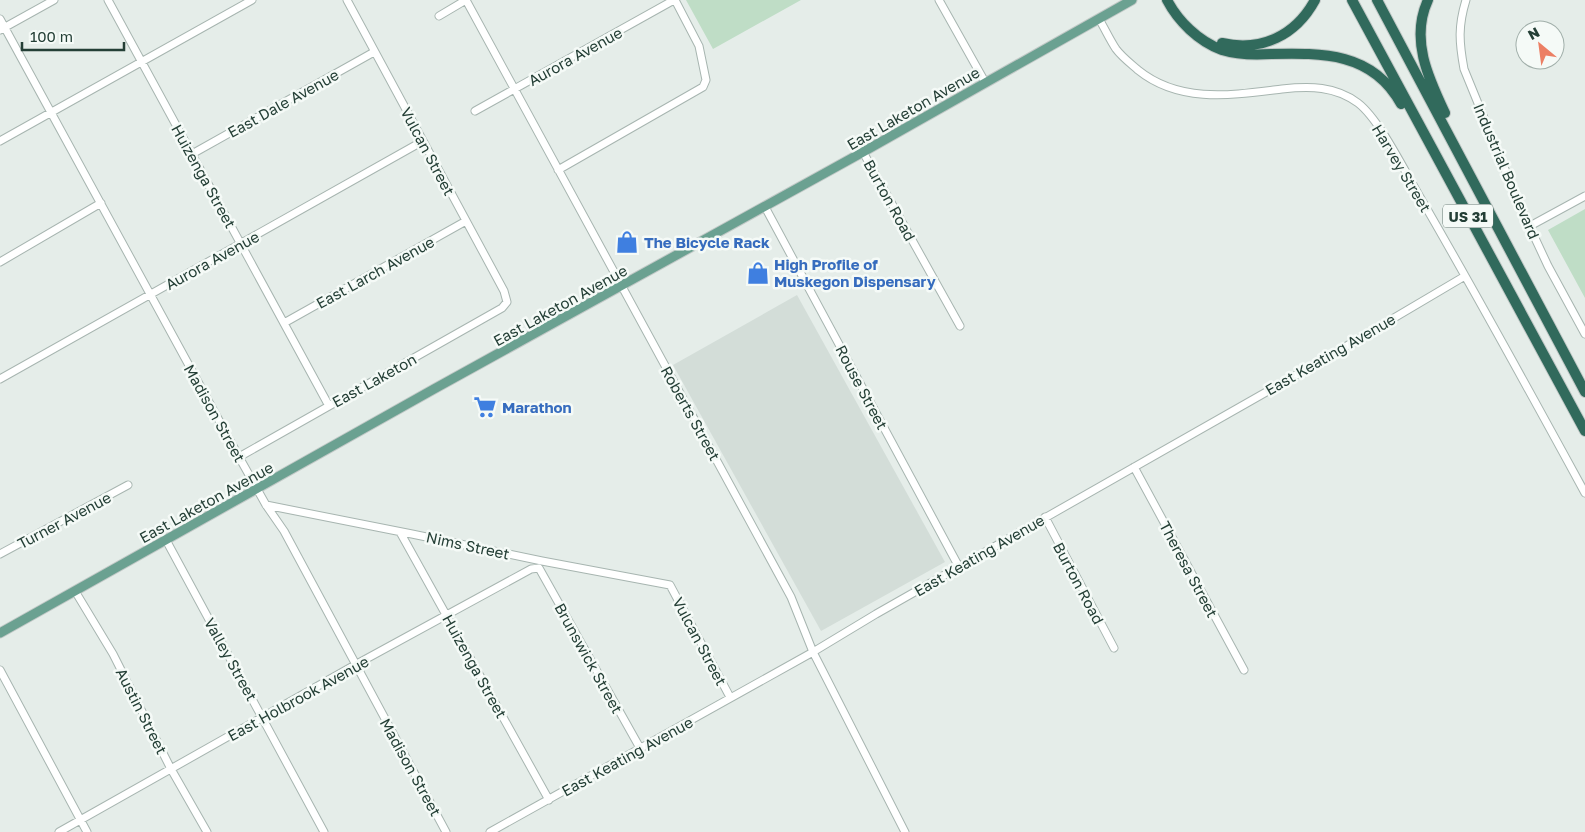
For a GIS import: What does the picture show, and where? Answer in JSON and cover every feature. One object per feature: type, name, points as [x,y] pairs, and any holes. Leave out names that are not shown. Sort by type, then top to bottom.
[{"type":"highway","points":[[1168,0],[1197,30],[1210,38],[1233,46],[1247,46],[1270,42],[1290,31],[1307,14],[1315,0]]},
{"type":"highway","points":[[1168,0],[1173,12],[1192,32],[1222,50],[1241,54],[1314,54],[1334,56],[1348,59],[1368,69],[1377,74],[1390,88],[1398,98],[1411,123],[1428,142]]},
{"type":"highway","name":"US 31","points":[[1352,0],[1585,431]]},
{"type":"highway","name":"US 31","points":[[1377,0],[1585,392]]},
{"type":"highway","points":[[1428,0],[1422,20],[1421,47],[1424,64],[1433,87],[1469,160],[1469,171]]},
{"type":"main road","name":"East Laketon Avenue","points":[[0,634],[1132,0]]},
{"type":"street","points":[[2,29],[54,0]]},
{"type":"street","name":"Huizenga Street","points":[[108,0],[330,406]]},
{"type":"street","points":[[0,141],[252,0]]},
{"type":"street","name":"Vulcan Street","points":[[347,0],[506,295],[507,302]]},
{"type":"street","points":[[440,16],[466,0]]},
{"type":"street","name":"Roberts Street","points":[[466,0],[791,597],[813,652],[905,832]]},
{"type":"street","points":[[558,170],[701,89],[706,80],[697,41],[674,0]]},
{"type":"street","name":"Aurora Avenue","points":[[475,111],[674,0]]},
{"type":"street","points":[[939,0],[985,82]]},
{"type":"street","name":"Industrial Boulevard","points":[[1466,0],[1459,30],[1464,69],[1520,206],[1548,266],[1585,334]]},
{"type":"street","name":"Madison Street","points":[[0,19],[2,29],[101,203],[238,457],[266,505],[284,531],[446,832]]},
{"type":"street","name":"Harvey Street","points":[[1099,19],[1116,48],[1126,60],[1151,79],[1176,90],[1216,95],[1317,87],[1339,92],[1360,105],[1383,134],[1465,276],[1585,493]]},
{"type":"street","name":"East Dale Avenue","points":[[192,154],[374,52]]},
{"type":"street","name":"Aurora Avenue","points":[[0,379],[423,141]]},
{"type":"street","name":"Burton Road","points":[[863,152],[960,326]]},
{"type":"street","points":[[1530,226],[1585,196]]},
{"type":"street","points":[[0,262],[101,203]]},
{"type":"street","name":"Rouse Street","points":[[765,207],[959,567]]},
{"type":"street","name":"East Larch Avenue","points":[[284,323],[466,221]]},
{"type":"street","name":"East Keating Avenue","points":[[490,832],[813,652],[1044,517],[1465,276]]},
{"type":"street","name":"East Laketon","points":[[238,457],[502,308],[507,302]]},
{"type":"street","name":"Theresa Street","points":[[1134,467],[1244,670]]},
{"type":"street","name":"Turner Avenue","points":[[0,554],[128,486]]},
{"type":"street","name":"Nims Street","points":[[266,505],[670,585]]},
{"type":"street","name":"Burton Road","points":[[1044,517],[1114,648]]},
{"type":"street","name":"Huizenga Street","points":[[400,532],[549,800]]},
{"type":"street","name":"Valley Street","points":[[166,540],[324,832]]},
{"type":"street","name":"East Holbrook Avenue","points":[[59,832],[355,665],[531,569],[539,568]]},
{"type":"street","name":"Brunswick Street","points":[[539,568],[640,748]]},
{"type":"street","name":"Vulcan Street","points":[[670,585],[730,697]]},
{"type":"street","name":"Austin Street","points":[[75,591],[113,654],[171,769],[207,832]]},
{"type":"street","points":[[0,670],[87,832]]},
{"type":"shaded area","points":[[797,295],[945,562],[821,631],[673,365]]},
{"type":"green space","points":[[686,0],[801,0],[713,49]]},
{"type":"green space","points":[[1585,209],[1585,298],[1548,230]]},
{"type":"place","name":"The Bicycle Rack","points":[[627,242]]},
{"type":"place","name":"High Profile of Muskegon Dispensary","points":[[758,273]]},
{"type":"place","name":"Marathon","points":[[485,407]]}]
